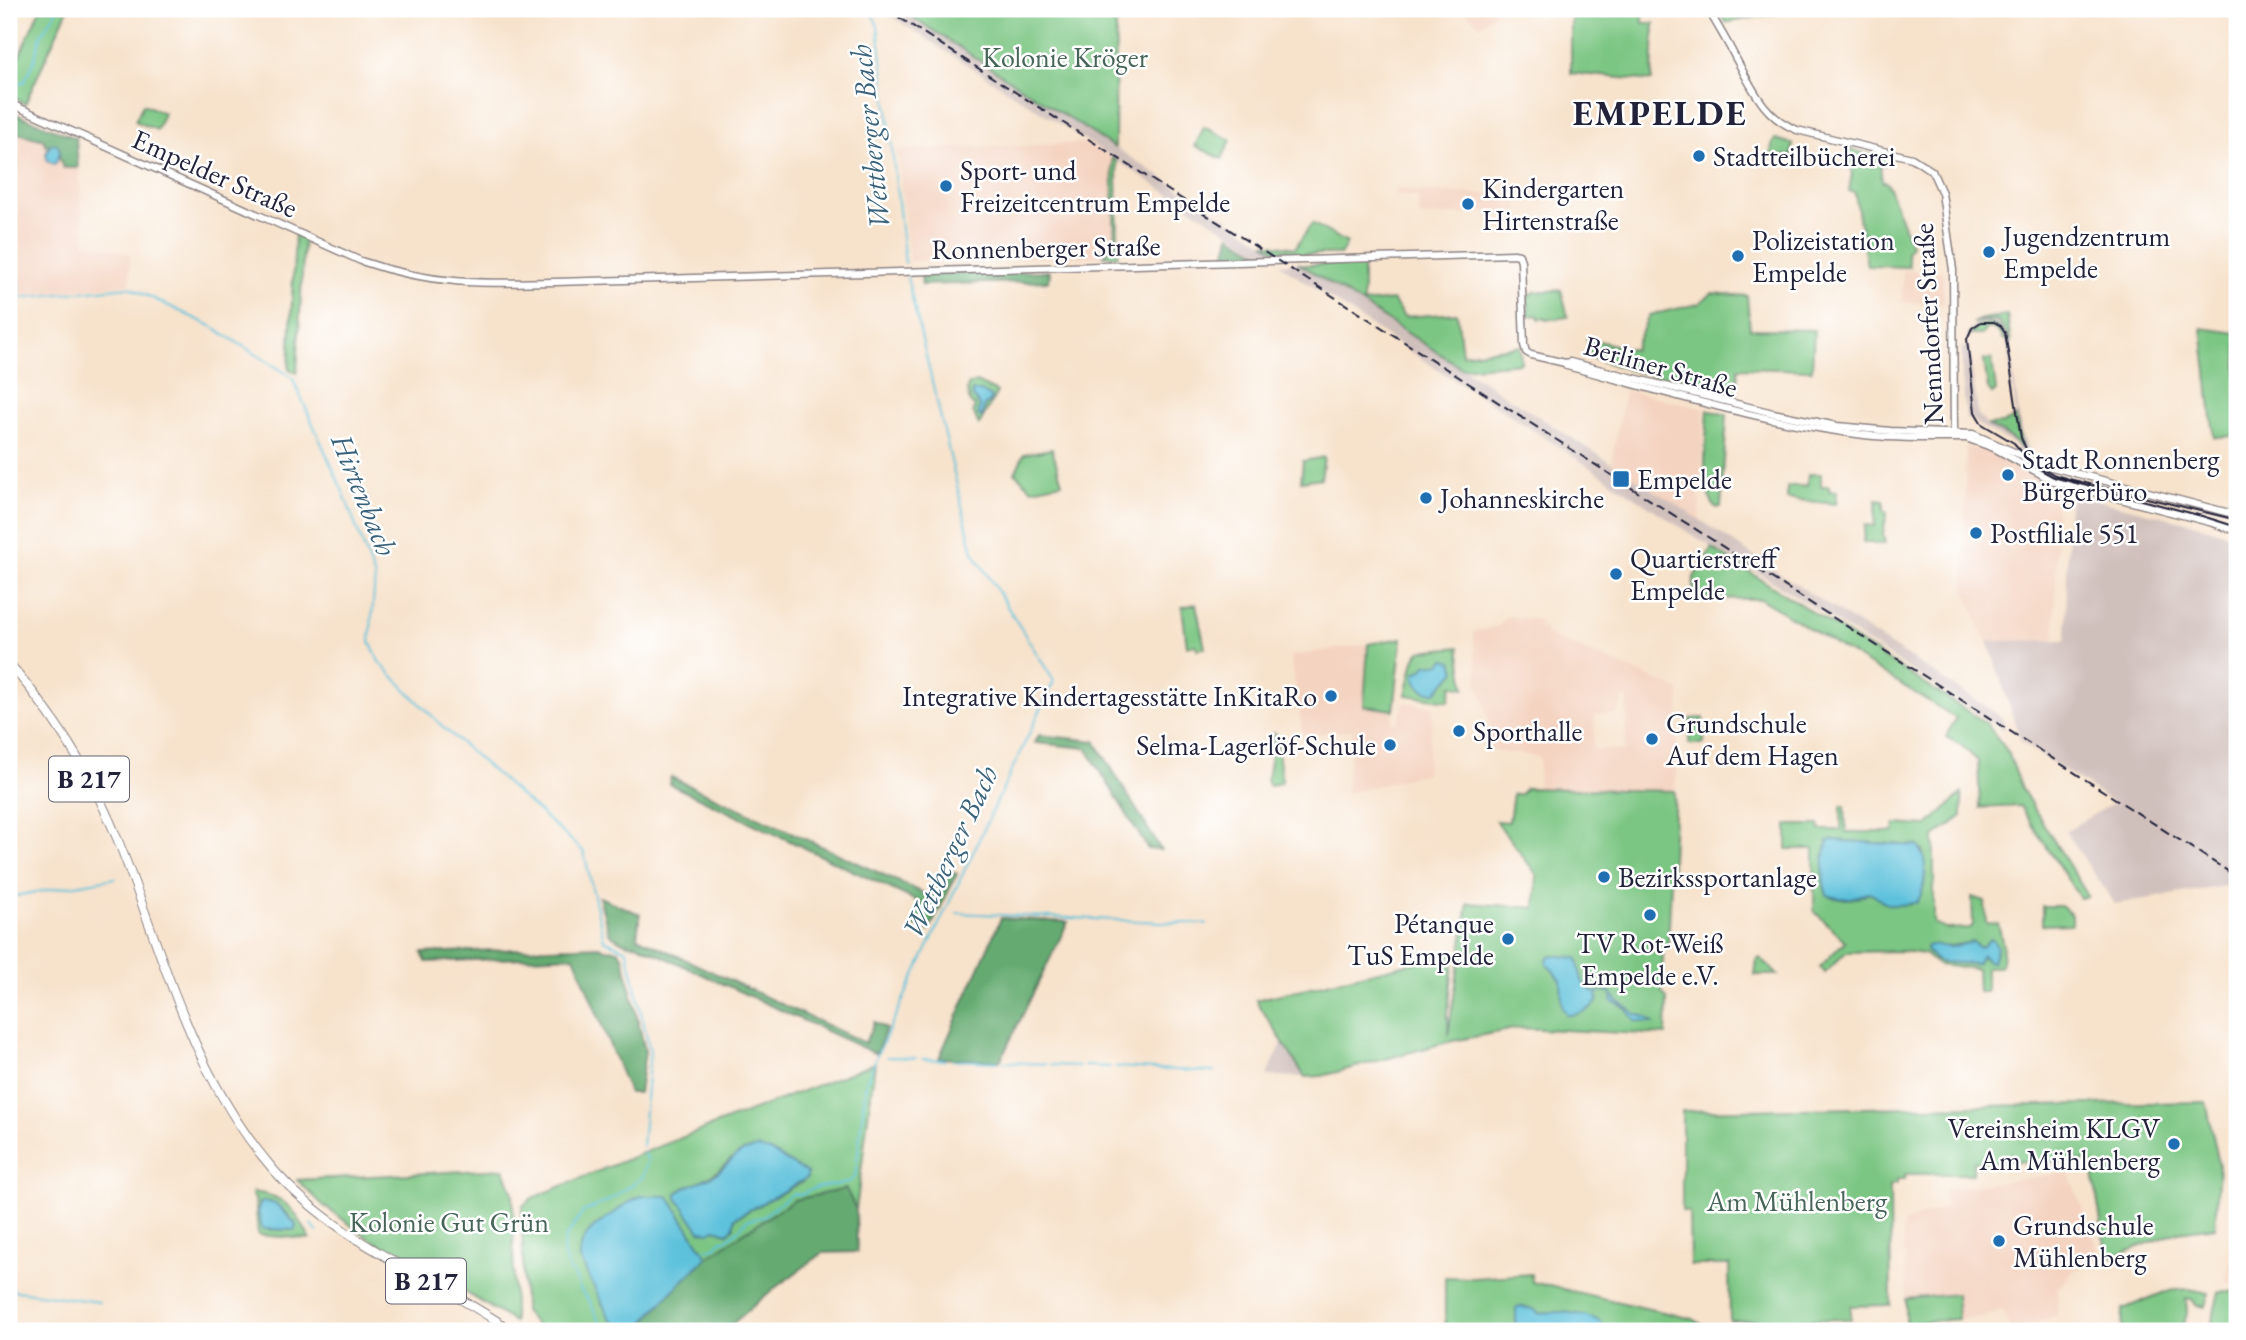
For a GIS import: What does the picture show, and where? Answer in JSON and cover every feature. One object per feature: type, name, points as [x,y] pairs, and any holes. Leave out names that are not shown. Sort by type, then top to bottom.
[{"type":"main road","name":"B 217","points":[[9,663],[51,717],[90,780],[115,834],[163,967],[195,1045],[228,1107],[270,1166],[315,1209],[365,1245],[512,1331]]},
{"type":"street","name":"Nenndorfer Straße","points":[[1708,9],[1753,92],[1765,109],[1780,122],[1797,130],[1912,158],[1925,164],[1936,177],[1942,193],[1953,270],[1954,436]]},
{"type":"street","name":"Empelder Straße","points":[[9,103],[343,254],[407,275]]},
{"type":"street","name":"Berliner Straße","points":[[1519,255],[1524,348],[1531,355],[1715,405],[1814,427],[1874,436],[1973,434],[2029,459],[2063,470],[2237,515]]},
{"type":"street","name":"Ronnenberger Straße","points":[[407,275],[456,283],[491,284],[1519,255]]},
{"type":"street","name":"Berliner Straße","points":[[1954,436],[1982,443],[2044,477],[2067,486],[2234,530]]},
{"type":"shaded area","points":[[880,9],[900,9],[1281,254],[1263,254]]},
{"type":"shaded area","points":[[1463,9],[1498,9],[1480,26]]},
{"type":"shaded area","points":[[9,110],[76,137],[85,243],[130,253],[130,284],[20,296],[9,208]]},
{"type":"shaded area","points":[[1087,143],[1112,158],[1115,240],[1104,256],[909,261],[897,150]]},
{"type":"shaded area","name":"Kindergarten Hirtenstraße","points":[[1398,189],[1518,195],[1518,213],[1500,214],[1499,211],[1419,217],[1418,197],[1395,194]]},
{"type":"shaded area","points":[[1298,263],[1699,519],[2002,717],[2005,731],[1772,581],[1697,538],[1279,264]]},
{"type":"shaded area","points":[[1903,270],[1943,271],[1944,304],[1902,302]]},
{"type":"shaded area","points":[[1977,322],[1998,322],[2008,332],[2021,431],[2030,455],[2038,465],[2070,478],[2068,483],[2031,465],[2012,443],[1978,425],[1973,419],[1966,418],[1962,347],[1969,347],[1978,415],[1988,426],[2021,446],[2004,334],[1992,324],[1984,324],[1970,337],[1965,336]]},
{"type":"shaded area","points":[[1625,390],[1704,409],[1699,519],[1611,463]]},
{"type":"shaded area","points":[[1966,446],[1989,452],[2057,488],[2055,640],[1988,641],[1982,633],[1964,586]]},
{"type":"shaded area","points":[[2076,495],[2202,526],[2226,534],[2237,541],[2237,884],[2115,904],[2065,831],[2114,803],[2021,742],[1988,641],[2066,640],[2068,517],[2070,496]]},
{"type":"shaded area","points":[[1507,616],[1539,620],[1539,628],[1545,628],[1545,634],[1680,690],[1675,791],[1538,789],[1540,757],[1488,750],[1490,724],[1478,684],[1473,632],[1499,626]],"holes":[[[1623,698],[1627,698],[1625,750],[1593,750],[1595,714],[1617,715]]]},
{"type":"shaded area","points":[[1368,644],[1364,706],[1394,710],[1392,723],[1397,724],[1405,702],[1434,707],[1426,773],[1345,794],[1353,730],[1303,736],[1291,656]]},
{"type":"shaded area","points":[[1283,1041],[1305,1077],[1267,1076]]},
{"type":"shaded area","points":[[2237,1135],[2237,1213],[2231,1212],[2233,1155],[2229,1136]]},
{"type":"shaded area","name":"Grundschule Mühlenberg","points":[[2068,1172],[2102,1259],[2076,1269],[2058,1288],[2057,1315],[2011,1331],[2002,1310],[1983,1317],[1958,1319],[1955,1294],[1906,1299],[1903,1223],[1946,1207],[1944,1190]]},
{"type":"shaded area","points":[[2232,1218],[2237,1219],[2237,1283],[2225,1283],[2230,1260]]},
{"type":"green space","points":[[40,9],[68,9],[25,104],[9,94],[9,79]]},
{"type":"green space","name":"Kolonie Kröger","points":[[900,9],[1116,9],[1115,148]]},
{"type":"green space","points":[[1571,9],[1643,9],[1643,23],[1654,23],[1652,81],[1571,73]]},
{"type":"green space","points":[[1735,9],[1780,9],[1783,12],[1726,23],[1722,17]]},
{"type":"green space","points":[[143,104],[164,113],[157,130],[135,121]]},
{"type":"green space","points":[[9,111],[76,138],[78,168],[63,168],[60,151],[51,144],[46,146],[44,140],[14,132],[17,169],[9,169]]},
{"type":"green space","points":[[1204,127],[1231,140],[1222,159],[1195,146]]},
{"type":"green space","points":[[1775,139],[1793,144],[1792,156],[1771,155]]},
{"type":"green space","points":[[1848,149],[1888,159],[1889,163],[1880,167],[1882,178],[1888,185],[1911,245],[1907,251],[1909,267],[1867,266],[1855,193],[1849,191],[1852,173]]},
{"type":"green space","points":[[1112,158],[1117,161],[1118,256],[1104,256],[1115,240]]},
{"type":"green space","points":[[1312,223],[1347,243],[1341,254],[1281,254],[1264,243],[1295,248]]},
{"type":"green space","points":[[295,232],[304,237],[297,373],[289,369]]},
{"type":"green space","points":[[1230,235],[1262,255],[1225,257]]},
{"type":"green space","points":[[1298,263],[1363,263],[1363,303],[1393,300],[1404,317],[1457,313],[1462,354],[1520,346],[1521,363],[1462,368]]},
{"type":"green space","points":[[1050,271],[1049,281],[922,285],[921,274]]},
{"type":"green space","points":[[1561,290],[1568,317],[1546,320],[1528,315],[1528,297],[1534,292]]},
{"type":"green space","points":[[1712,293],[1747,296],[1750,329],[1814,330],[1812,370],[1738,368],[1737,392],[1732,394],[1629,370],[1590,357],[1587,338],[1634,350],[1649,315],[1698,304]]},
{"type":"green space","points":[[2007,315],[2011,343],[1998,323],[1973,323],[1983,319]]},
{"type":"green space","points":[[1989,324],[1999,328],[2006,340],[2002,340],[1998,333],[1989,328],[1986,328],[1982,335],[1970,335],[1976,327]]},
{"type":"green space","points":[[2202,328],[2237,333],[2237,436],[2214,437]]},
{"type":"green space","points":[[1992,359],[1996,391],[1992,394],[1988,389],[1984,360]]},
{"type":"green space","points":[[976,382],[997,392],[979,425],[973,412],[975,406],[970,403],[967,390],[968,385]]},
{"type":"green space","points":[[1708,410],[1727,415],[1721,507],[1717,508],[1707,490],[1705,448]]},
{"type":"green space","points":[[2016,417],[2021,447],[1988,426],[2003,424]]},
{"type":"green space","points":[[1052,449],[1062,483],[1032,489],[1015,473],[1024,454]]},
{"type":"green space","points":[[1324,457],[1321,478],[1301,481],[1303,461]]},
{"type":"green space","points":[[1808,474],[1821,474],[1821,486],[1829,486],[1829,491],[1837,491],[1836,504],[1787,499],[1787,486],[1807,486]]},
{"type":"green space","points":[[1877,499],[1884,500],[1884,510],[1887,512],[1883,534],[1885,544],[1863,542],[1865,525],[1874,526]]},
{"type":"green space","points":[[1712,548],[1986,723],[2008,752],[2022,789],[2088,896],[2080,898],[2020,806],[1980,808],[1978,761],[1961,745],[1946,737],[1956,718],[1761,599],[1693,598],[1694,577]]},
{"type":"green space","points":[[1196,604],[1205,648],[1197,649],[1196,645],[1187,646],[1182,607]]},
{"type":"green space","points":[[1402,638],[1394,710],[1364,706],[1368,644]]},
{"type":"green space","points":[[1459,647],[1465,688],[1452,685],[1449,701],[1406,695],[1414,660],[1420,651]]},
{"type":"green space","points":[[1704,718],[1704,744],[1689,744],[1690,719]]},
{"type":"green space","points":[[1274,733],[1282,782],[1270,786],[1267,781]]},
{"type":"green space","points":[[1039,735],[1095,741],[1161,850],[1148,849],[1086,748],[1035,743]]},
{"type":"green space","points":[[671,777],[932,897],[947,869],[957,874],[929,931],[912,925],[921,903],[669,784]]},
{"type":"green space","points":[[1525,788],[1675,791],[1668,949],[1663,949],[1662,993],[1667,998],[1666,1035],[1519,1028],[1448,1042],[1322,1076],[1305,1077],[1256,1000],[1454,953],[1448,1036],[1468,903],[1535,908],[1537,875],[1496,821],[1509,822],[1513,794],[1521,794]]},
{"type":"green space","points":[[1962,793],[1962,816],[1934,837],[1934,923],[1947,929],[1970,928],[1973,925],[1972,897],[1985,901],[1986,923],[1998,924],[2003,952],[2000,967],[1986,967],[1986,992],[1978,992],[1977,969],[1938,965],[1924,954],[1902,951],[1846,952],[1825,973],[1820,967],[1845,941],[1814,911],[1814,849],[1787,849],[1787,825],[1819,825],[1820,830],[1841,830],[1841,806],[1845,806],[1846,832],[1894,832],[1895,824],[1927,826]],"holes":[[[1828,841],[1918,846],[1923,851],[1924,886],[1911,904],[1905,905],[1885,903],[1869,892],[1848,899],[1827,895],[1824,868]],[[1973,942],[1978,947],[1983,946],[1987,960],[1981,955],[1977,964],[1940,962],[1943,947]]]},
{"type":"green space","points":[[599,897],[640,914],[637,937],[865,1043],[874,1022],[886,1029],[876,1054],[636,944],[619,940],[609,933]]},
{"type":"green space","points":[[2042,906],[2061,906],[2072,915],[2072,924],[2042,925]]},
{"type":"green space","points":[[1001,918],[1068,922],[1000,1061],[939,1058]]},
{"type":"green space","points":[[600,946],[618,950],[623,957],[645,1051],[639,1093],[629,1093],[574,956],[426,962],[422,953]]},
{"type":"green space","points":[[1757,958],[1760,958],[1778,975],[1755,975]]},
{"type":"green space","points":[[875,1063],[856,1210],[846,1190],[794,1200],[707,1257],[668,1196],[637,1197],[633,1199],[609,1317],[623,1331],[541,1331],[524,1311],[522,1207],[532,1198]],"holes":[[[731,1159],[802,1182],[735,1218],[733,1228],[728,1233],[715,1229],[679,1191],[713,1174]]]},
{"type":"green space","name":"Am Mühlenberg","points":[[2206,1102],[2219,1164],[2215,1227],[2178,1232],[2107,1259],[2091,1161],[1973,1162],[1973,1174],[1905,1174],[1905,1179],[1897,1179],[1897,1184],[1890,1185],[1891,1305],[1851,1306],[1851,1319],[1730,1321],[1729,1265],[1690,1265],[1689,1212],[1682,1211],[1682,1111]]},
{"type":"green space","name":"Kolonie Gut Grün","points":[[504,1169],[513,1194],[514,1322],[434,1273],[373,1241],[324,1206],[297,1180]]},
{"type":"green space","points":[[846,1189],[856,1210],[857,1252],[823,1253],[772,1290],[724,1331],[636,1331],[707,1257],[794,1200]]},
{"type":"green space","points":[[253,1192],[264,1194],[289,1206],[310,1239],[258,1235],[255,1199]],"holes":[[[271,1202],[287,1214],[296,1227],[294,1230],[262,1229],[258,1212],[260,1203]]]},
{"type":"green space","points":[[1531,1274],[1532,1282],[1693,1319],[1713,1331],[1445,1331],[1445,1277]]},
{"type":"green space","points":[[2189,1289],[2209,1293],[2205,1307],[2196,1305],[2192,1299],[2186,1299],[2187,1313],[2182,1331],[2122,1331],[2123,1309],[2167,1291]]},
{"type":"green space","points":[[2219,1291],[2237,1292],[2237,1331],[2210,1331]]},
{"type":"green space","points":[[1956,1294],[1958,1319],[1906,1324],[1906,1299]]},
{"type":"water","points":[[51,144],[57,144],[60,151],[56,163],[53,164],[47,160],[46,152]]},
{"type":"water","points":[[972,391],[981,391],[991,397],[985,405],[982,417],[978,415],[980,406]]},
{"type":"water","points":[[1445,659],[1452,661],[1456,671],[1454,674],[1436,692],[1421,688],[1416,682],[1415,673],[1426,665],[1441,663]]},
{"type":"water","points":[[1828,841],[1918,846],[1924,858],[1925,874],[1917,902],[1891,905],[1869,892],[1848,898],[1827,895],[1823,876],[1824,861]]},
{"type":"water","points":[[1990,939],[1997,948],[1993,962],[1982,955],[1977,964],[1940,962],[1926,950],[1929,945],[1951,947],[1973,942],[1978,947]]},
{"type":"water","points":[[1551,955],[1577,958],[1585,984],[1594,992],[1603,991],[1598,992],[1594,1005],[1579,1013],[1567,1015],[1562,1007],[1561,980],[1547,964]]},
{"type":"water","points":[[1606,991],[1609,991],[1636,1014],[1653,1023],[1635,1021],[1626,1009],[1613,1002],[1611,994]]},
{"type":"water","points":[[758,1148],[770,1151],[807,1173],[807,1178],[735,1218],[733,1228],[728,1233],[715,1229],[710,1232],[700,1231],[677,1198],[677,1193],[712,1176],[737,1155]]},
{"type":"water","points":[[642,1196],[668,1196],[707,1257],[636,1331],[623,1331],[609,1317],[580,1259],[580,1251],[585,1237],[595,1226]]},
{"type":"water","points":[[264,1201],[276,1204],[295,1223],[294,1230],[262,1229],[258,1211]]},
{"type":"water","points":[[1519,1306],[1533,1309],[1540,1314],[1557,1312],[1588,1316],[1603,1325],[1607,1331],[1516,1331],[1516,1308]]},
{"type":"waterway","name":"Hirtenbach","points":[[9,83],[24,82],[33,65],[41,35],[56,9]]},
{"type":"waterway","name":"Wettberger Bach","points":[[870,9],[878,26],[905,263]]},
{"type":"waterway","name":"Hirtenbach","points":[[9,179],[20,298],[129,287],[211,326],[292,377],[344,494],[375,578],[370,641],[379,662],[444,728],[584,852],[604,940],[627,950],[650,1051],[642,1147]]},
{"type":"waterway","name":"Wettberger Bach","points":[[703,1250],[715,1247],[747,1220],[762,1217],[792,1194],[804,1194],[808,1190],[843,1184],[855,1177],[866,1083],[878,1053],[1054,681],[973,552],[907,277]]},
{"type":"waterway","points":[[9,897],[115,878]]},
{"type":"waterway","points":[[956,913],[1207,924]]},
{"type":"waterway","points":[[887,1057],[916,1058]]},
{"type":"waterway","points":[[922,1059],[945,1060]]},
{"type":"waterway","points":[[952,1060],[998,1062]]},
{"type":"waterway","points":[[1004,1062],[1046,1064]]},
{"type":"waterway","points":[[1051,1065],[1079,1066]]},
{"type":"waterway","points":[[1084,1066],[1110,1067]]},
{"type":"waterway","points":[[1116,1067],[1214,1072]]},
{"type":"waterway","name":"Hirtenbach","points":[[606,1331],[567,1266],[563,1252],[565,1239],[583,1212],[606,1202],[642,1178],[648,1160],[644,1153]]},
{"type":"waterway","points":[[311,1224],[317,1232]]},
{"type":"waterway","points":[[9,1290],[99,1302]]},
{"type":"tram line","points":[[2237,520],[2069,479],[2039,466],[2029,455],[2021,438],[2005,332],[1994,322],[1981,322],[1972,328],[1967,339],[1975,412],[1982,424],[2014,443],[2034,466],[2054,477],[2237,527]]},
{"type":"railway","points":[[886,9],[2237,877]]},
{"type":"place","name":"Stadtteilbücherei","points":[[1699,156]]},
{"type":"place","name":"Sport- und Freizeitcentrum Empelde","points":[[946,186]]},
{"type":"place","name":"Kindergarten Hirtenstraße","points":[[1468,204]]},
{"type":"place","name":"Jugendzentrum Empelde","points":[[1989,252]]},
{"type":"place","name":"Polizeistation Empelde","points":[[1738,256]]},
{"type":"place","name":"Stadt Ronnenberg Bürgerbüro","points":[[2008,475]]},
{"type":"place","name":"Empelde","points":[[1621,479]]},
{"type":"place","name":"Johanneskirche","points":[[1426,498]]},
{"type":"place","name":"Postfiliale 551","points":[[1976,533]]},
{"type":"place","name":"Quartierstreff Empelde","points":[[1616,574]]},
{"type":"place","name":"Integrative Kindertagesstätte InKitaRo","points":[[1331,696]]},
{"type":"place","name":"Sporthalle","points":[[1459,731]]},
{"type":"place","name":"Grundschule Auf dem Hagen","points":[[1652,739]]},
{"type":"place","name":"Selma-Lagerlöf-Schule","points":[[1390,745]]},
{"type":"place","name":"Bezirkssportanlage","points":[[1604,877]]},
{"type":"place","name":"TV Rot-Weiß Empelde e.V.","points":[[1650,915]]},
{"type":"place","name":"Pétanque TuS Empelde","points":[[1508,939]]},
{"type":"place","name":"Vereinsheim KLGV Am Mühlenberg","points":[[2174,1144]]},
{"type":"place","name":"Grundschule Mühlenberg","points":[[1999,1241]]},
{"type":"district","name":"EMPELDE","points":[[1660,113]]}]
